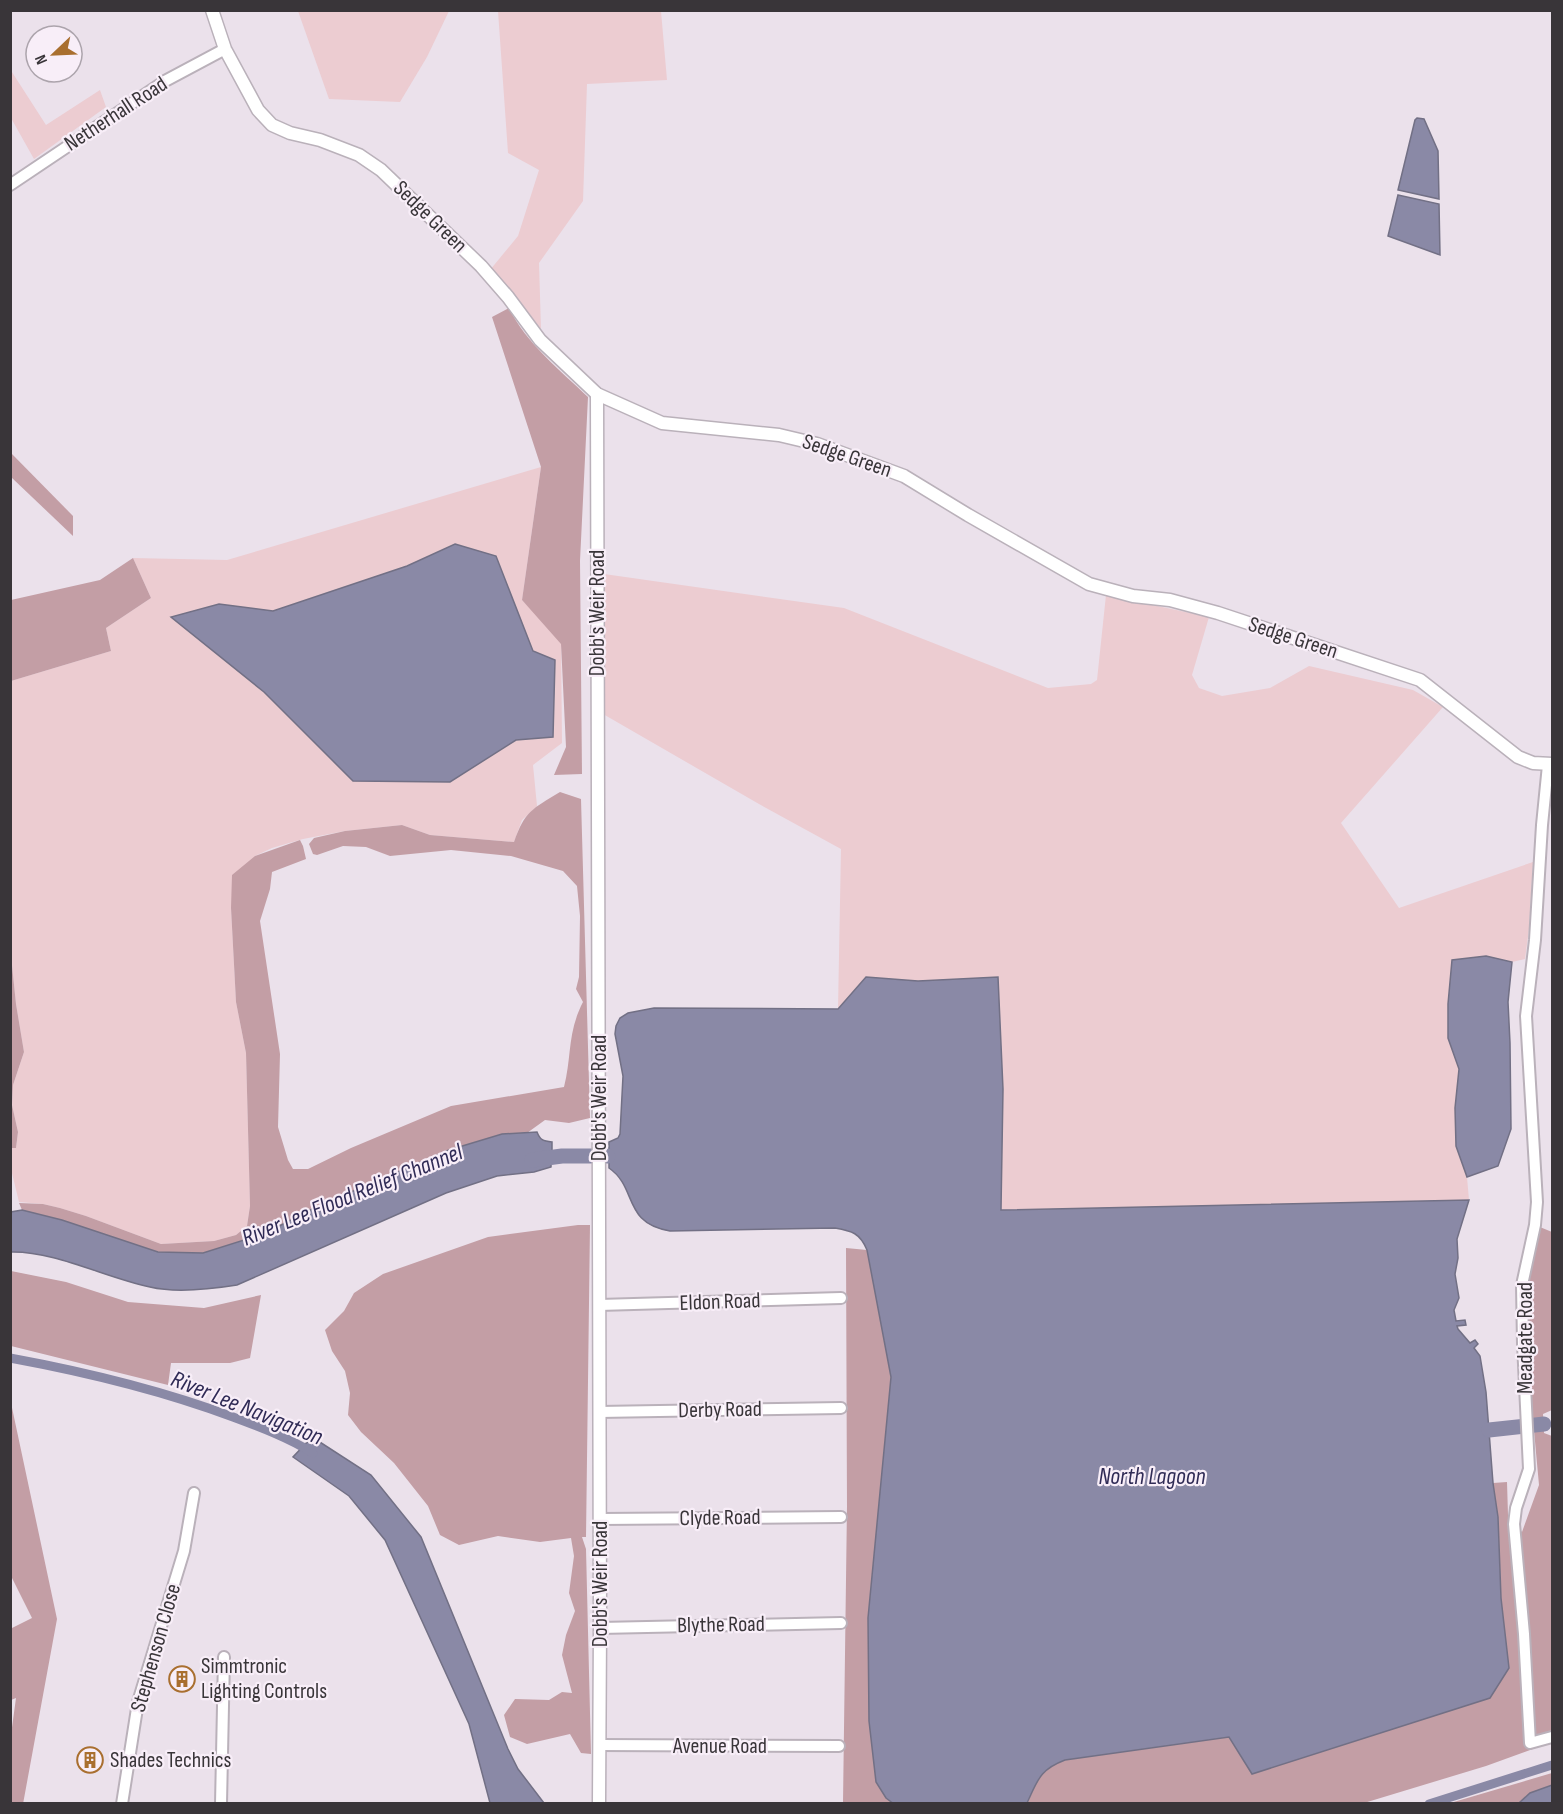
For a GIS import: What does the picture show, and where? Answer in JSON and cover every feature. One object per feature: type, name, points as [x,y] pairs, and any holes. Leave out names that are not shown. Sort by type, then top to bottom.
[{"type":"street","name":"Sedge Green","points":[[212,10],[225,49],[258,110],[272,125],[290,134],[320,140],[359,155],[381,170],[481,266],[540,340],[597,394],[662,423],[788,437],[817,444],[904,476],[1089,584],[1133,596],[1170,600],[1420,680],[1518,757],[1525,761],[1550,765]]},
{"type":"street","name":"Netherhall Road","points":[[10,184],[165,81],[225,49]]},
{"type":"street","name":"Dobb's Weir Road","points":[[597,394],[599,1803]]},
{"type":"street","name":"Meadgate Road","points":[[1550,765],[1542,825],[1536,940],[1526,1016],[1537,1202],[1535,1225],[1522,1285],[1529,1469],[1516,1508],[1514,1524],[1524,1634],[1530,1743],[1552,1737]]},
{"type":"street","name":"Eldon Road","points":[[599,1305],[841,1298]]},
{"type":"street","name":"Derby Road","points":[[599,1412],[841,1408]]},
{"type":"street","name":"Stephenson Close","points":[[122,1803],[138,1702],[184,1551],[194,1493]]},
{"type":"street","name":"Clyde Road","points":[[600,1519],[841,1517]]},
{"type":"street","name":"Blythe Road","points":[[600,1628],[841,1623]]},
{"type":"street","points":[[221,1803],[224,1657]]},
{"type":"street","name":"Avenue Road","points":[[600,1745],[839,1746]]},
{"type":"shaded area","points":[[298,10],[449,11],[427,57],[400,102],[329,99]]},
{"type":"shaded area","points":[[498,11],[661,11],[667,80],[587,84],[583,201],[539,263],[541,329],[490,270],[518,236],[539,170],[508,153]]},
{"type":"shaded area","points":[[10,69],[46,125],[100,90],[106,107],[34,159],[11,118]]},
{"type":"shaded area","points":[[509,308],[534,344],[588,397],[580,561],[582,774],[554,775],[566,747],[561,644],[522,600],[541,467],[492,317]]},
{"type":"shaded area","points":[[10,452],[73,516],[73,536],[11,477]]},
{"type":"shaded area","points":[[541,467],[522,600],[561,640],[562,743],[533,765],[537,806],[522,820],[514,842],[430,835],[402,825],[345,831],[303,839],[272,848],[255,856],[231,908],[236,1002],[246,1053],[250,1206],[247,1226],[236,1235],[214,1241],[161,1244],[60,1208],[19,1202],[11,1169],[10,1148],[16,1148],[18,1132],[12,1105],[13,1085],[24,1052],[10,946],[11,681],[111,651],[106,628],[151,598],[133,558],[227,560]]},
{"type":"shaded area","points":[[133,558],[151,598],[106,628],[111,651],[11,681],[11,600],[100,580]]},
{"type":"shaded area","points":[[604,574],[844,608],[1048,688],[1091,684],[1097,680],[1106,595],[1209,617],[1192,675],[1199,688],[1222,696],[1270,688],[1309,666],[1413,690],[1443,707],[1341,823],[1399,908],[1533,862],[1525,959],[1512,962],[1486,956],[1448,1038],[1459,1069],[1455,1108],[1456,1146],[1467,1177],[1469,1200],[1001,1210],[1003,1089],[998,977],[918,981],[866,977],[838,1009],[841,849],[603,714]]},
{"type":"shaded area","points":[[560,792],[581,799],[590,1118],[569,1123],[545,1120],[527,1133],[502,1134],[449,1150],[314,1208],[266,1233],[203,1253],[158,1252],[62,1220],[22,1210],[19,1203],[43,1204],[60,1208],[161,1244],[214,1241],[236,1235],[247,1226],[250,1206],[246,1053],[236,1002],[231,908],[232,875],[255,856],[300,840],[306,859],[272,872],[270,889],[260,921],[280,1054],[278,1127],[293,1169],[308,1169],[351,1148],[451,1106],[564,1087],[574,1024],[583,1002],[576,989],[579,977],[580,916],[577,886],[563,871],[511,856],[451,850],[390,856],[366,847],[343,846],[317,855],[313,854],[309,844],[314,838],[345,831],[402,825],[430,835],[514,842],[526,817]]},
{"type":"shaded area","points":[[10,946],[24,1052],[13,1085],[12,1105],[18,1132],[16,1148],[10,1148]]},
{"type":"shaded area","points":[[590,1225],[586,1537],[582,1537],[586,1549],[591,1754],[581,1753],[570,1734],[527,1744],[510,1737],[504,1715],[515,1699],[549,1700],[562,1692],[572,1693],[562,1655],[566,1635],[575,1611],[569,1593],[574,1556],[571,1538],[540,1542],[498,1536],[459,1545],[440,1535],[428,1506],[394,1463],[361,1432],[348,1415],[350,1393],[345,1371],[332,1351],[325,1330],[344,1311],[354,1293],[383,1274],[488,1237]]},
{"type":"shaded area","points":[[1535,1225],[1552,1232],[1552,1410],[1543,1414],[1544,1433],[1552,1436],[1552,1742],[1486,1766],[1364,1803],[1027,1804],[1044,1772],[1065,1760],[1229,1737],[1501,1598],[1498,1517],[1493,1483],[1507,1482],[1508,1515],[1522,1532],[1539,1485],[1527,1316]]},
{"type":"shaded area","points":[[846,1248],[867,1250],[891,1377],[868,1618],[886,1798],[894,1803],[843,1803],[847,1506]]},
{"type":"shaded area","points":[[11,1271],[66,1282],[128,1302],[204,1308],[261,1295],[250,1358],[230,1363],[171,1363],[168,1385],[11,1346]]},
{"type":"shaded area","points":[[11,1403],[57,1619],[23,1804],[11,1803],[10,1742],[16,1698],[11,1700],[10,1629],[32,1618],[11,1576]]},
{"type":"shaded area","points":[[1552,1773],[1552,1785],[1530,1793],[1519,1803],[1447,1804]]},
{"type":"water","points":[[1417,118],[1424,119],[1438,151],[1439,199],[1398,190]]},
{"type":"water","points":[[1398,195],[1439,204],[1440,255],[1388,236]]},
{"type":"water","points":[[455,544],[496,556],[533,651],[555,660],[553,737],[516,740],[450,782],[353,781],[264,692],[171,617],[219,604],[273,611],[407,566]]},
{"type":"water","points":[[1486,956],[1512,962],[1508,1002],[1511,1129],[1498,1166],[1467,1177],[1456,1146],[1455,1108],[1459,1069],[1448,1038],[1448,1004],[1452,960]]},
{"type":"water","name":"North Lagoon","points":[[866,977],[918,981],[998,977],[1003,1089],[1001,1210],[1469,1200],[1457,1239],[1458,1258],[1455,1274],[1459,1298],[1454,1310],[1456,1321],[1465,1320],[1466,1325],[1457,1326],[1458,1329],[1470,1343],[1475,1340],[1478,1344],[1474,1348],[1480,1356],[1486,1392],[1498,1517],[1501,1598],[1509,1668],[1490,1698],[1252,1774],[1229,1737],[1065,1760],[1044,1772],[1027,1803],[894,1804],[886,1798],[876,1782],[869,1721],[868,1618],[891,1377],[867,1250],[855,1234],[835,1228],[670,1231],[655,1227],[644,1221],[637,1213],[624,1185],[609,1168],[609,1142],[618,1138],[620,1134],[623,1076],[615,1034],[620,1018],[628,1013],[654,1008],[838,1009]]},
{"type":"water","points":[[537,1132],[542,1140],[552,1142],[552,1152],[548,1154],[551,1167],[534,1172],[497,1176],[446,1193],[237,1285],[194,1290],[160,1289],[133,1283],[63,1260],[11,1252],[11,1212],[22,1210],[62,1220],[158,1252],[203,1253],[266,1233],[314,1208],[449,1150],[502,1134]]},
{"type":"water","points":[[312,1437],[371,1475],[421,1537],[508,1749],[518,1769],[544,1803],[490,1803],[469,1724],[385,1540],[349,1496],[293,1457]]},
{"type":"water","points":[[1552,1785],[1552,1803],[1519,1803],[1530,1793]]},
{"type":"waterway","name":"River Lee Flood Relief Channel","points":[[532,1160],[562,1156],[608,1156]]},
{"type":"waterway","name":"River Lee Navigation","points":[[10,1358],[67,1369],[178,1398],[264,1429],[313,1453]]},
{"type":"waterway","name":"River Lee Flood Relief Channel","points":[[1489,1430],[1544,1424]]},
{"type":"waterway","name":"River Lee Navigation","points":[[1429,1804],[1552,1765]]},
{"type":"place","name":"Simmtronic Lighting Controls","points":[[182,1679]]},
{"type":"place","name":"Shades Technics","points":[[90,1760]]}]
